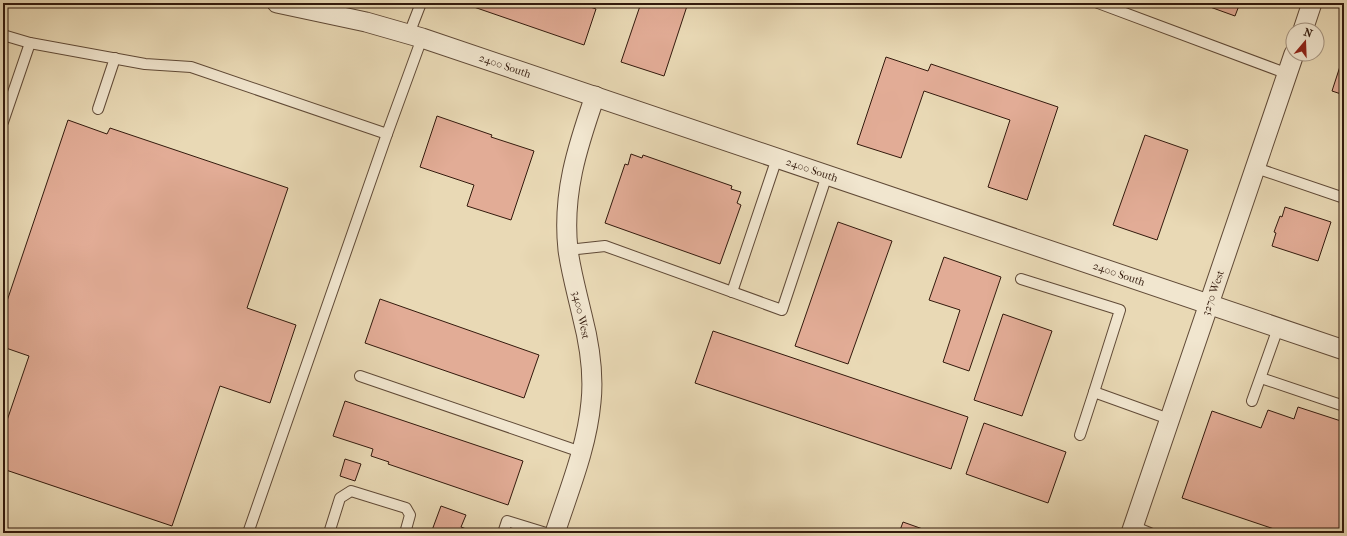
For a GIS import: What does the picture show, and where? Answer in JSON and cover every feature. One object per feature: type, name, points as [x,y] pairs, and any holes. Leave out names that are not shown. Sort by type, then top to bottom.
[{"type":"street","name":"2400 South","points":[[277,3],[366,22],[415,36],[1344,350]]},
{"type":"street","points":[[1306,22],[1312,3]]},
{"type":"street","name":"3270 West","points":[[1138,531],[1170,419],[1292,62]]},
{"type":"street","name":"3400 West","points":[[556,533],[582,452],[591,401],[589,350],[568,250],[567,225],[571,174],[577,148],[595,96]]},
{"type":"lane","points":[[248,533],[387,134],[415,36],[421,3]]},
{"type":"lane","points":[[1098,3],[1288,74]]},
{"type":"lane","points":[[3,35],[30,43],[145,64],[191,67],[387,134]]},
{"type":"lane","points":[[3,122],[30,43]]},
{"type":"lane","points":[[98,109],[115,58]]},
{"type":"lane","points":[[732,292],[777,158]]},
{"type":"lane","points":[[1256,168],[1344,198]]},
{"type":"lane","points":[[568,250],[605,246],[782,310],[827,175]]},
{"type":"lane","points":[[1021,278],[1120,310],[1080,435]]},
{"type":"lane","points":[[1252,400],[1278,328]]},
{"type":"lane","points":[[360,376],[582,452]]},
{"type":"lane","points":[[1261,378],[1344,406]]},
{"type":"lane","points":[[1094,392],[1170,419]]},
{"type":"lane","points":[[329,533],[340,498],[351,491],[406,508],[410,515],[405,533]]},
{"type":"lane","points":[[503,533],[507,521],[546,533]]},
{"type":"building","points":[[469,3],[579,3],[596,9],[584,45],[468,5]]},
{"type":"building","points":[[641,3],[688,3],[664,76],[621,62]]},
{"type":"building","points":[[1199,3],[1240,3],[1235,16]]},
{"type":"building","points":[[1344,54],[1344,95],[1332,91]]},
{"type":"building","points":[[886,57],[928,71],[931,64],[1058,107],[1027,200],[988,187],[1010,120],[924,91],[901,158],[857,144]]},
{"type":"building","points":[[437,116],[492,135],[491,137],[534,151],[511,220],[467,206],[474,185],[420,167]]},
{"type":"building","points":[[68,120],[107,134],[110,128],[288,188],[247,308],[296,325],[270,403],[220,386],[172,526],[3,469],[3,432],[29,356],[3,347],[3,313]]},
{"type":"building","points":[[1145,135],[1188,150],[1157,240],[1113,225]]},
{"type":"building","points":[[631,154],[642,158],[643,155],[732,186],[731,189],[741,192],[737,203],[741,205],[720,264],[605,223],[625,164],[628,165]]},
{"type":"building","points":[[1285,207],[1331,222],[1318,261],[1272,246],[1276,233],[1274,232],[1280,216],[1282,217]]},
{"type":"building","points":[[838,222],[892,241],[848,364],[795,346]]},
{"type":"building","points":[[944,257],[1001,277],[969,371],[943,362],[960,310],[929,300]]},
{"type":"building","points":[[380,299],[539,355],[524,398],[365,343]]},
{"type":"building","points":[[1003,314],[1052,331],[1022,416],[974,400]]},
{"type":"building","points":[[713,331],[968,417],[951,469],[695,383]]},
{"type":"building","points":[[345,401],[523,461],[508,505],[388,464],[389,462],[371,456],[373,449],[333,436]]},
{"type":"building","points":[[1298,407],[1344,422],[1344,533],[1286,533],[1182,498],[1212,411],[1261,428],[1268,410],[1294,419]]},
{"type":"building","points":[[984,423],[1066,452],[1048,503],[966,474]]},
{"type":"building","points":[[345,459],[361,464],[355,481],[340,476]]},
{"type":"building","points":[[441,506],[466,515],[461,527],[469,530],[467,533],[431,533]]},
{"type":"building","points":[[903,522],[934,533],[899,533]]}]
